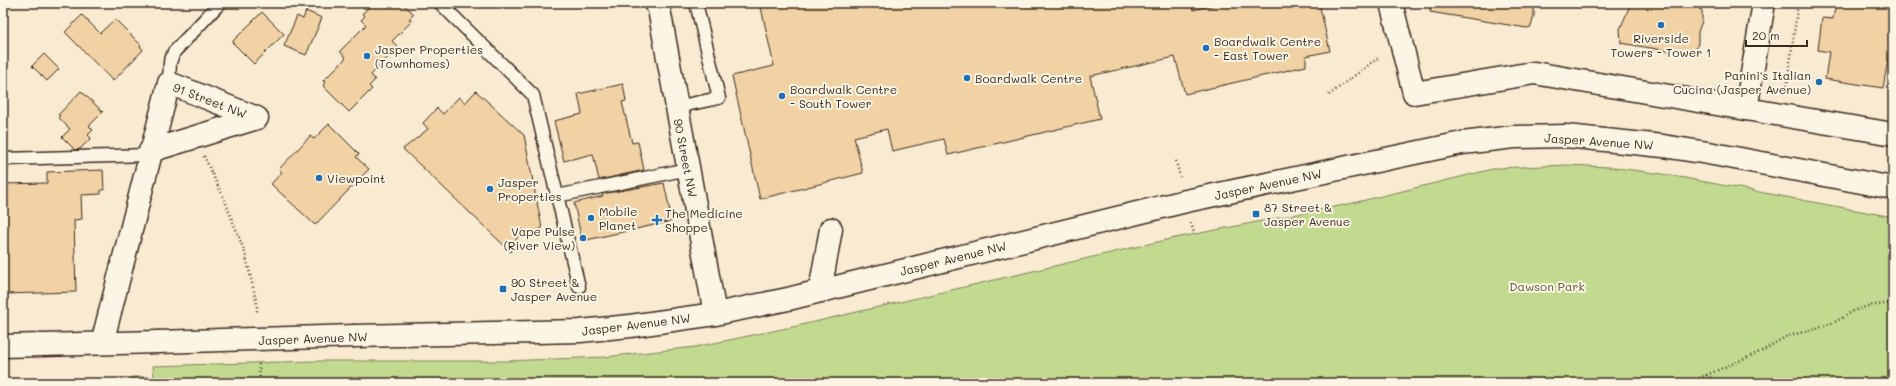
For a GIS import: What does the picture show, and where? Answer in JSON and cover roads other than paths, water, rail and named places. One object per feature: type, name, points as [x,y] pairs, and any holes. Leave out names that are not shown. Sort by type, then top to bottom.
[{"type":"main road","points":[[1391,3],[1414,93],[1534,73],[1893,134]]},
{"type":"main road","points":[[1746,109],[1764,3]]},
{"type":"main road","name":"90 Street NW","points":[[660,5],[676,107],[715,314]]},
{"type":"main road","name":"91 Street NW","points":[[102,343],[150,153],[169,83],[257,118],[150,153]]},
{"type":"main road","name":"Jasper Avenue NW","points":[[3,346],[580,331],[630,326],[715,314],[820,291],[1186,201],[1462,143],[1514,137],[1566,136],[1663,146],[1754,161],[1893,188]]},
{"type":"main road","points":[[820,291],[831,229]]},
{"type":"lane","points":[[169,83],[170,62],[174,52],[220,3]]},
{"type":"lane","points":[[440,3],[533,95],[579,287]]},
{"type":"lane","points":[[676,107],[719,98],[696,3]]},
{"type":"lane","points":[[3,159],[150,153]]},
{"type":"lane","points":[[558,196],[688,169]]},
{"type":"place","name":"Riverside Towers - Tower 1","points":[[1661,25]]},
{"type":"place","name":"Boardwalk Centre - East Tower","points":[[1206,48]]},
{"type":"place","name":"Jasper Properties (Townhomes)","points":[[367,56]]},
{"type":"place","name":"Boardwalk Centre","points":[[967,78]]},
{"type":"place","name":"Panini's Italian Cucina (Jasper Avenue)","points":[[1819,82]]},
{"type":"place","name":"Boardwalk Centre - South Tower","points":[[782,96]]},
{"type":"place","name":"Viewpoint","points":[[319,178]]},
{"type":"place","name":"Jasper Properties","points":[[490,189]]},
{"type":"place","name":"87 Street & Jasper Avenue","points":[[1256,214]]},
{"type":"place","name":"Mobile Planet","points":[[591,218]]},
{"type":"place","name":"The Medicine Shoppe","points":[[657,220]]},
{"type":"place","name":"Vape Pulse (River View)","points":[[583,238]]},
{"type":"place","name":"90 Street & Jasper Avenue","points":[[503,289]]},
{"type":"park label","name":"Dawson Park","points":[[1547,286]]}]
